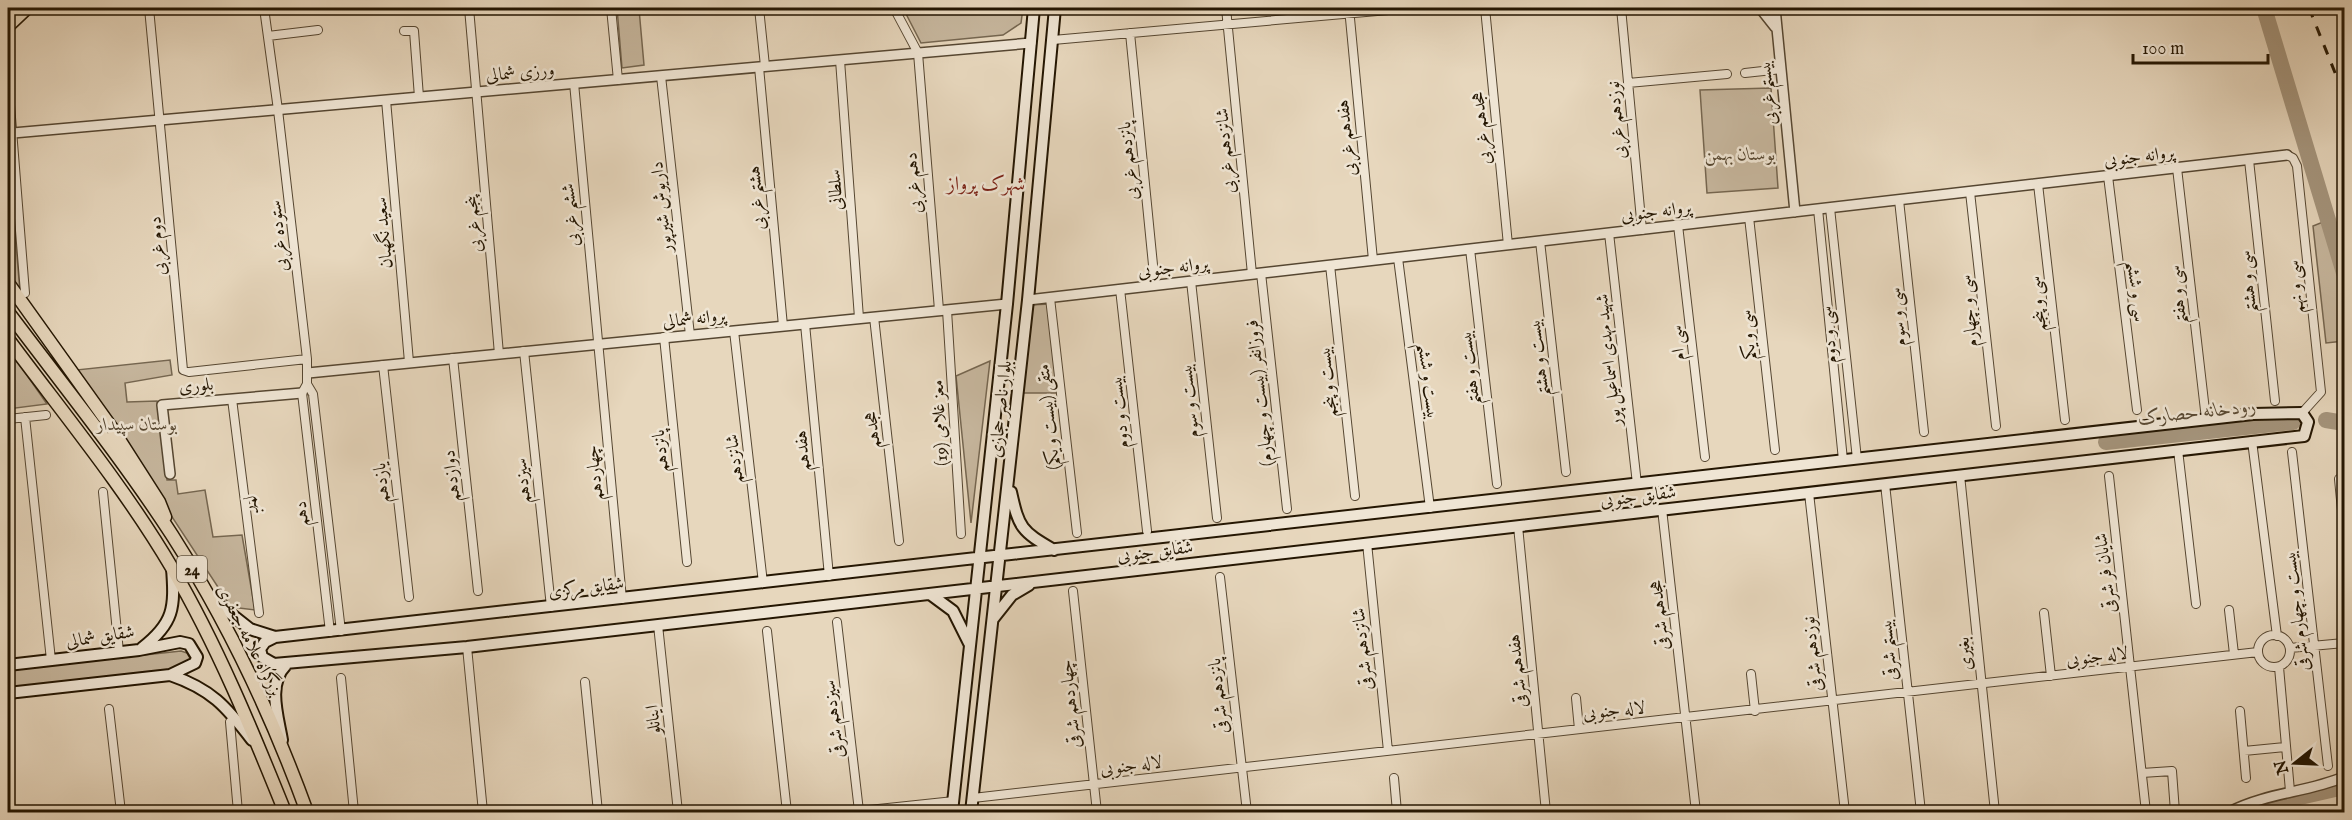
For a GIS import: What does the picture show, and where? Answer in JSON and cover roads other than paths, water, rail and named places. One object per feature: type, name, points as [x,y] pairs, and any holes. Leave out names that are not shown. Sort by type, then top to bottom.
[{"type":"highway","points":[[9,25],[27,8]]},
{"type":"highway","points":[[8,283],[111,427],[159,502],[172,535]]},
{"type":"highway","name":"بزرگراه علامه جعفری","points":[[8,312],[101,434],[172,535],[208,596],[260,695],[307,813]]},
{"type":"highway","name":"بزرگراه علامه جعفری","points":[[8,339],[117,486],[172,568],[261,752],[285,813]]},
{"type":"main road","name":"بلوار ناصر حجازی","points":[[952,813],[1007,304],[1034,8]]},
{"type":"main road","name":"بلوار ناصر حجازی","points":[[971,813],[1029,300],[1055,8]]},
{"type":"main road","name":"شقایق جنوبی","points":[[976,588],[2304,436],[2308,422],[2297,412],[1843,455],[1637,484],[980,558]]},
{"type":"main road","points":[[1009,483],[1017,521],[1026,532],[1055,550]]},
{"type":"main road","name":"شقایق مرکزی","points":[[208,596],[250,628],[275,637],[980,558]]},
{"type":"main road","name":"شقایق شمالی","points":[[8,665],[139,650],[165,628],[171,615],[174,601],[172,568]]},
{"type":"main road","points":[[991,621],[1012,595],[1039,581]]},
{"type":"main road","points":[[275,637],[265,642],[260,649],[262,657],[274,664],[286,665],[467,647],[976,588]]},
{"type":"main road","points":[[930,594],[953,611],[970,646]]},
{"type":"main road","points":[[8,693],[170,675],[195,663],[196,657],[189,644],[180,642],[139,650]]},
{"type":"main road","points":[[284,752],[275,688],[277,678],[286,665]]},
{"type":"main road","points":[[170,675],[197,684],[212,694],[229,709],[261,752]]},
{"type":"street","name":"دوم غربی","points":[[149,8],[183,370],[189,372],[307,359]]},
{"type":"street","name":"ستوده غربی","points":[[264,8],[307,359],[307,384]]},
{"type":"street","name":"پنجم غربی","points":[[469,8],[499,354]]},
{"type":"street","points":[[611,8],[618,80]]},
{"type":"street","name":"هشتم غربی","points":[[759,8],[783,326]]},
{"type":"street","points":[[894,8],[918,53]]},
{"type":"street","points":[[1226,8],[1228,24]]},
{"type":"street","points":[[1053,40],[1349,10],[1412,8]]},
{"type":"street","name":"هجدهم غربی","points":[[1485,8],[1508,245]]},
{"type":"street","name":"نوزدهم غربی","points":[[1621,8],[1642,230]]},
{"type":"street","points":[[1760,8],[1777,29]]},
{"type":"street","name":"بیستم غربی","points":[[1775,8],[1795,212]]},
{"type":"street","name":"هفدهم غربی","points":[[1349,10],[1373,260]]},
{"type":"street","name":"شانزدهم غربی","points":[[1228,24],[1256,274]]},
{"type":"street","points":[[268,36],[318,30]]},
{"type":"street","points":[[404,31],[414,31],[419,97]]},
{"type":"street","name":"پانزدهم غربی","points":[[1130,33],[1155,285]]},
{"type":"street","name":"ورزی شمالی","points":[[13,133],[1031,43]]},
{"type":"street","name":"دهم غربی","points":[[918,53],[943,310]]},
{"type":"street","name":"سلطانی","points":[[840,60],[859,318]]},
{"type":"street","points":[[1745,73],[1781,69]]},
{"type":"street","points":[[1628,83],[1727,74]]},
{"type":"street","name":"داریوش شیرپور","points":[[662,76],[690,335]]},
{"type":"street","points":[[8,80],[26,293]]},
{"type":"street","name":"ششم غربی","points":[[574,83],[596,344]]},
{"type":"street","name":"سعید نگهبان","points":[[386,100],[409,362]]},
{"type":"street","name":"پروانه جنوبی","points":[[1029,300],[2287,155]]},
{"type":"street","name":"سی و نهم","points":[[2287,155],[2294,159],[2298,166],[2321,392],[2297,412]]},
{"type":"street","name":"سی و هشتم","points":[[2249,160],[2275,401]]},
{"type":"street","name":"سی و هفتم","points":[[2177,168],[2206,420]]},
{"type":"street","name":"سی و ششم","points":[[2108,176],[2137,410]]},
{"type":"street","name":"سی و پنجم","points":[[2038,184],[2066,420]]},
{"type":"street","name":"سی و چهارم","points":[[1970,192],[1996,426]]},
{"type":"street","name":"سی و سوم","points":[[1899,200],[1924,432]]},
{"type":"street","name":"سی و دوم","points":[[1830,208],[1856,454]]},
{"type":"street","name":"سی و دوم","points":[[1818,209],[1843,455]]},
{"type":"street","name":"سی و یکم","points":[[1749,217],[1775,450]]},
{"type":"street","name":"سی ام","points":[[1678,225],[1705,457]]},
{"type":"street","name":"شهید مهدی اسماعیل پور","points":[[1609,233],[1637,484]]},
{"type":"street","name":"بیست و هشتم","points":[[1539,241],[1566,472]]},
{"type":"street","name":"بیست و هفتم","points":[[1470,249],[1497,484]]},
{"type":"street","name":"بیست و ششم","points":[[1398,258],[1430,508]]},
{"type":"street","name":"بیست و پنجم","points":[[1330,265],[1355,496]]},
{"type":"street","name":"فروزانفر (بیست و چهارم)","points":[[1256,274],[1287,509]]},
{"type":"street","name":"بیست و سوم","points":[[1191,281],[1217,518]]},
{"type":"street","name":"بیست و دوم","points":[[1120,289],[1147,531]]},
{"type":"street","name":"متقی (بیست و یکم)","points":[[1050,297],[1077,533]]},
{"type":"street","name":"پروانه شمالی","points":[[383,365],[1007,304]]},
{"type":"street","name":"معز غلامی (19)","points":[[943,310],[961,534]]},
{"type":"street","name":"هجدهم","points":[[874,317],[899,541]]},
{"type":"street","name":"هفدهم","points":[[805,324],[830,576]]},
{"type":"street","name":"شانزدهم","points":[[734,331],[763,583]]},
{"type":"street","name":"پانزدهم","points":[[664,338],[687,562]]},
{"type":"street","name":"چهاردهم","points":[[596,344],[622,599]]},
{"type":"street","name":"سیزدهم","points":[[524,351],[551,607]]},
{"type":"street","name":"دوازدهم","points":[[453,358],[478,591]]},
{"type":"street","points":[[308,373],[383,365]]},
{"type":"street","name":"یازدهم","points":[[383,365],[409,597]]},
{"type":"street","points":[[1834,367],[1847,366]]},
{"type":"street","points":[[302,393],[307,384]]},
{"type":"street","name":"دهم","points":[[307,384],[313,394],[335,632]]},
{"type":"street","name":"دهم","points":[[302,393],[335,632]]},
{"type":"street","name":"بلوری","points":[[170,474],[162,405],[302,393]]},
{"type":"street","name":"نهم","points":[[232,399],[259,613]]},
{"type":"street","points":[[8,419],[46,415]]},
{"type":"street","points":[[25,417],[51,660]]},
{"type":"street","points":[[2252,441],[2277,636]]},
{"type":"street","points":[[2178,450],[2196,604]]},
{"type":"street","name":"بیست و چهارم شرقی","points":[[2292,452],[2328,766]]},
{"type":"street","name":"بغیری","points":[[1960,475],[1995,813]]},
{"type":"street","name":"شایان فر شرقی","points":[[2109,476],[2146,813]]},
{"type":"street","points":[[2339,479],[2344,531]]},
{"type":"street","name":"بیستم شرقی","points":[[1885,484],[1921,813]]},
{"type":"street","points":[[103,492],[119,652]]},
{"type":"street","name":"نوزدهم شرقی","points":[[1809,493],[1845,813]]},
{"type":"street","name":"هجدهم شرقی","points":[[1662,509],[1696,813]]},
{"type":"street","name":"هفدهم شرقی","points":[[1518,526],[1546,813]]},
{"type":"street","name":"شانزدهم شرقی","points":[[1367,543],[1388,751]]},
{"type":"street","name":"پانزدهم شرقی","points":[[1220,577],[1246,813]]},
{"type":"street","name":"چهاردهم شرقی","points":[[1073,591],[1097,813]]},
{"type":"street","points":[[2229,610],[2234,654]]},
{"type":"street","points":[[2044,613],[2051,676]]},
{"type":"street","name":"سیزدهم شرقی","points":[[837,622],[863,812]]},
{"type":"street","name":"اینانلو","points":[[658,625],[678,813]]},
{"type":"street","points":[[767,631],[787,813]]},
{"type":"street","points":[[2277,636],[2286,640],[2290,648],[2287,662],[2279,667],[2265,665],[2258,652],[2264,639],[2277,636]]},
{"type":"street","points":[[2290,648],[2344,643]]},
{"type":"street","points":[[467,647],[483,813]]},
{"type":"street","name":"لاله جنوبی","points":[[973,798],[1755,711],[2258,652]]},
{"type":"street","points":[[2279,667],[2290,791]]},
{"type":"street","points":[[1751,674],[1755,711]]},
{"type":"street","points":[[341,678],[354,813]]},
{"type":"street","points":[[585,682],[598,813]]},
{"type":"street","points":[[1576,699],[1580,729]]},
{"type":"street","points":[[109,709],[121,813]]},
{"type":"street","points":[[2240,711],[2246,778]]},
{"type":"street","points":[[230,722],[238,813]]},
{"type":"street","points":[[2244,751],[2285,747]]},
{"type":"street","points":[[2142,773],[2172,771],[2175,813]]},
{"type":"street","points":[[2229,813],[2269,795],[2328,784],[2344,777]]},
{"type":"street","points":[[1394,778],[1397,813]]},
{"type":"street","points":[[850,813],[954,801]]},
{"type":"waterway","points":[[2264,8],[2344,273]]},
{"type":"waterway","name":"رودخانه حصارک","points":[[2326,420],[2344,423]]},
{"type":"waterway","name":"رودخانه حصارک","points":[[2106,442],[2293,422]]},
{"type":"waterway","points":[[2254,812],[2287,800],[2344,787]]},
{"type":"railway","points":[[2309,8],[2344,95]]},
{"type":"district","name":"شهرک پرواز","points":[[986,183]]},
{"type":"park label","name":"بوستان بهمن","points":[[1740,154]]},
{"type":"park label","name":"بوستان سپیدار","points":[[137,424]]}]
